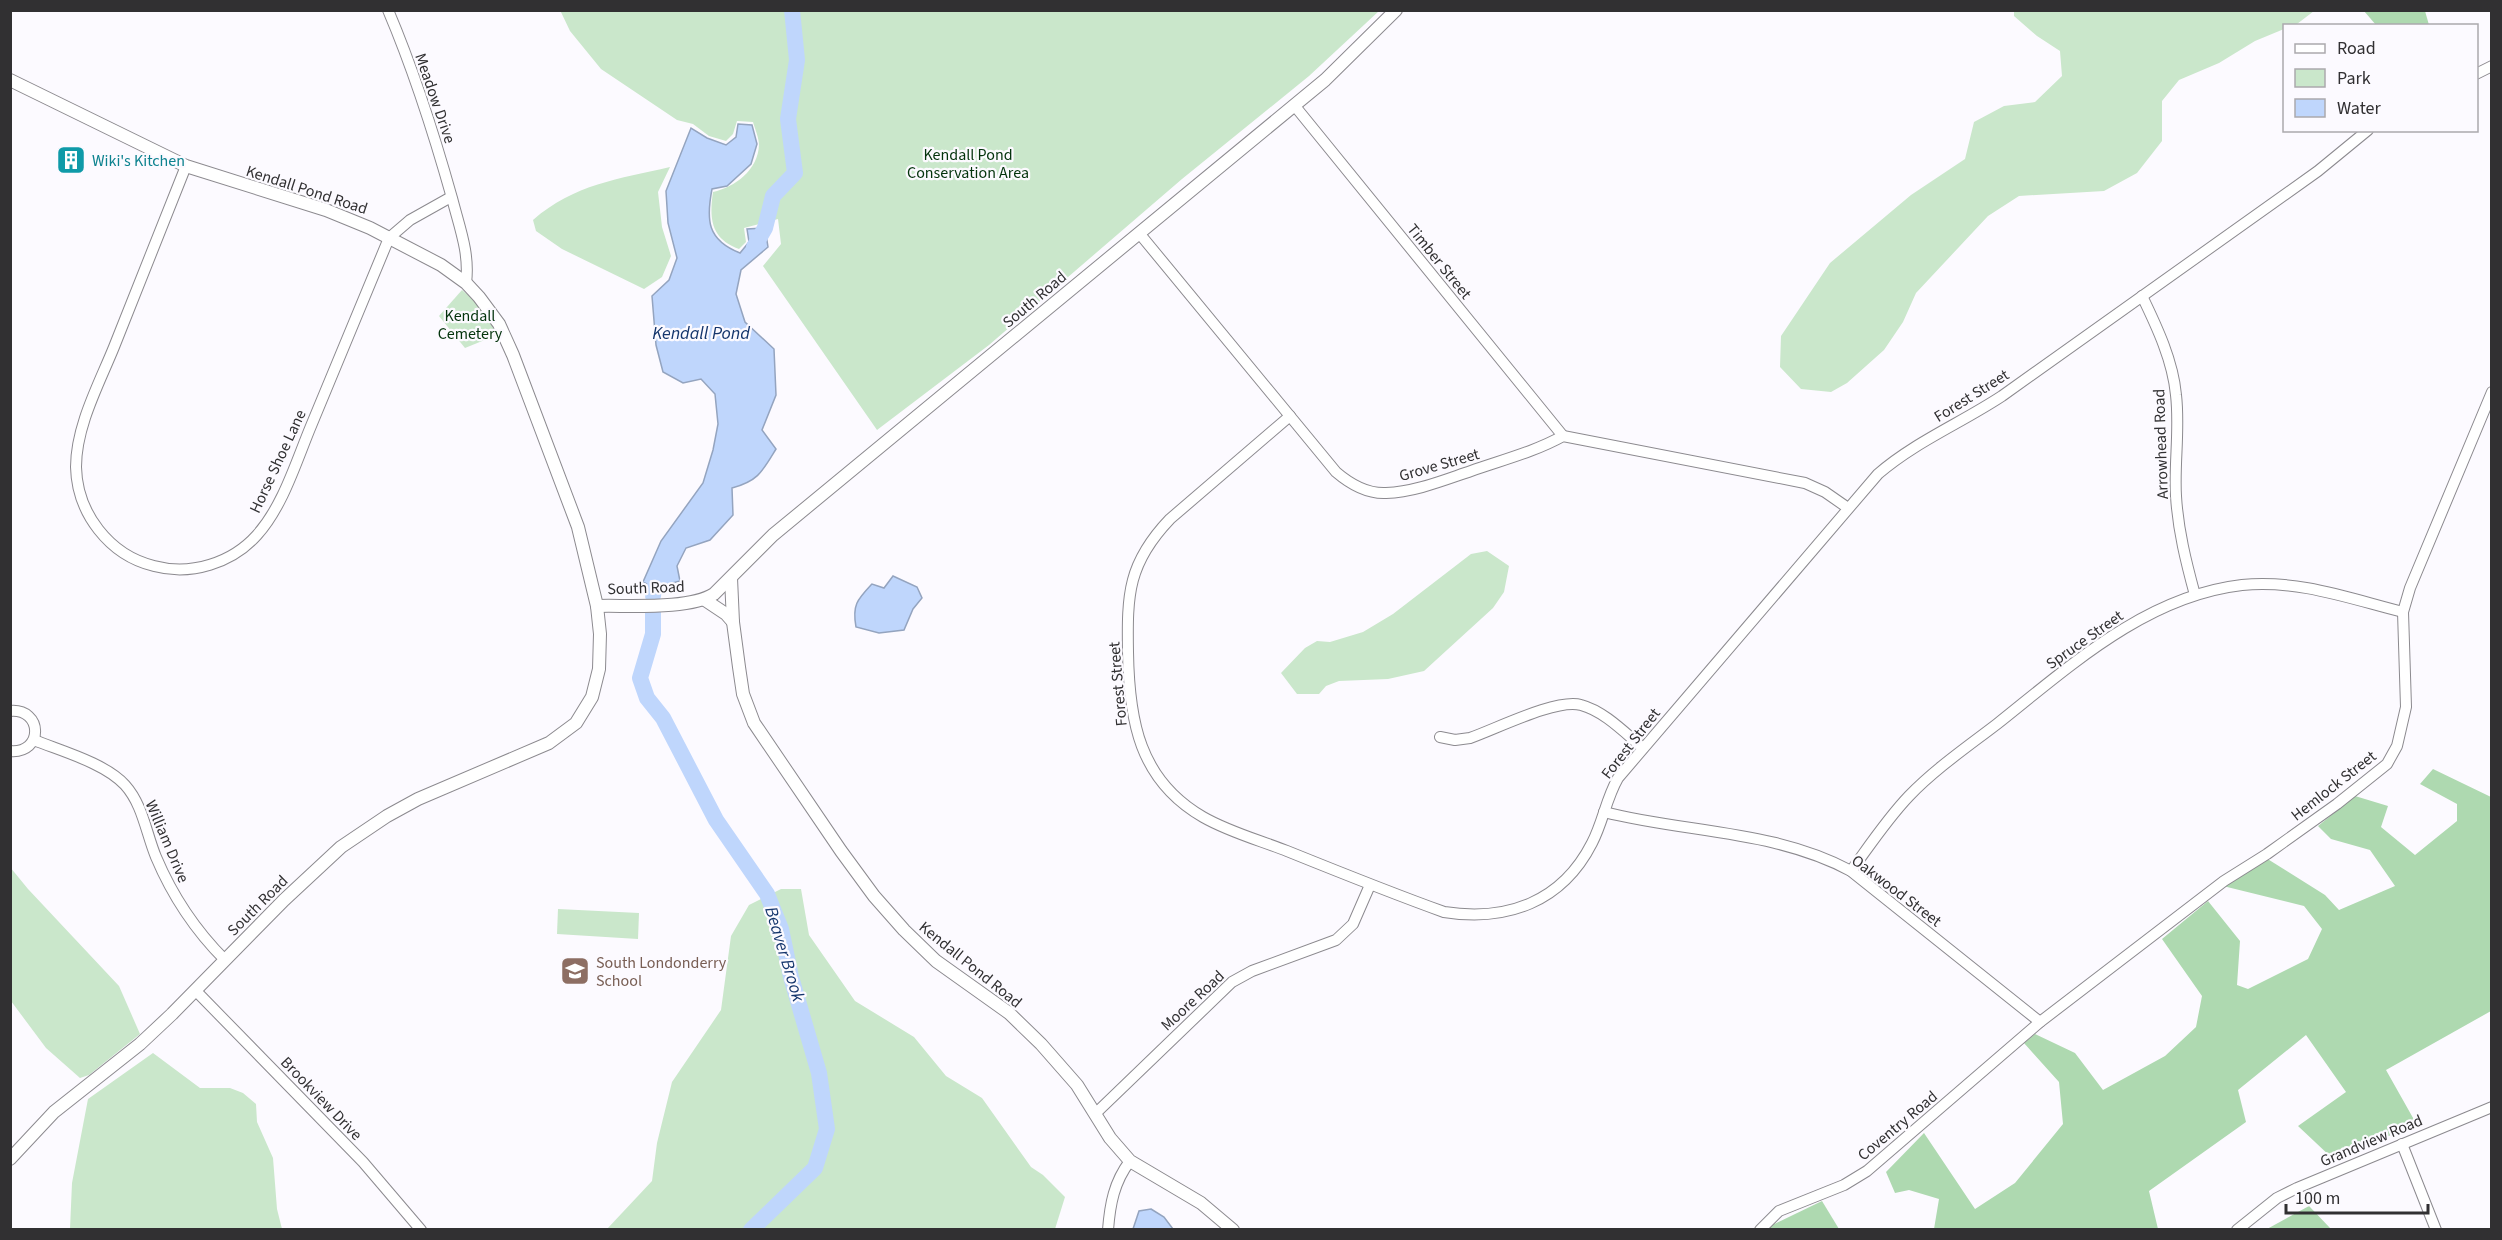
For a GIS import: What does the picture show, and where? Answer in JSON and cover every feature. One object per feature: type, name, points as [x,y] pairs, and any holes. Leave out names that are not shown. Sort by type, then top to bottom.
[{"type":"street","name":"Meadow Drive","points":[[388,10],[435,137],[466,250],[468,269],[466,283]]},
{"type":"street","name":"South Road","points":[[10,1159],[54,1112],[140,1044],[341,847],[387,816],[447,785],[549,743],[576,723],[592,698],[598,677],[600,634],[597,606],[688,603],[705,600],[732,578],[773,535],[1345,62],[1396,10]]},
{"type":"street","points":[[2478,73],[2492,66]]},
{"type":"street","name":"Kendall Pond Road","points":[[10,81],[186,166],[326,210],[427,257],[466,283],[499,324],[513,355],[578,527],[597,606]]},
{"type":"street","name":"Timber Street","points":[[1294,105],[1563,436]]},
{"type":"street","name":"Forest Street","points":[[1290,416],[1170,519],[1141,555],[1133,576],[1128,620],[1132,710],[1144,754],[1168,791],[1185,806],[1224,828],[1444,912],[1466,915],[1510,911],[1550,892],[1568,878],[1588,851],[1618,778],[1878,474],[1914,446],[2002,396],[2318,171],[2366,132]]},
{"type":"street","name":"Horse Shoe Lane","points":[[186,166],[91,403],[77,456],[79,490],[92,521],[115,546],[144,563],[178,570],[212,565],[242,549],[265,525],[292,471],[389,238]]},
{"type":"street","points":[[389,238],[410,220],[452,197]]},
{"type":"street","name":"Grove Street","points":[[1139,233],[1344,479],[1363,490],[1385,494],[1431,484],[1539,448],[1563,436]]},
{"type":"street","name":"Arrowhead Road","points":[[2142,296],[2166,351],[2176,395],[2176,495],[2179,528],[2195,595]]},
{"type":"street","name":"Hemlock Street","points":[[2040,1022],[2224,881],[2337,804],[2387,764],[2397,746],[2406,707],[2403,612],[2410,588],[2492,392]]},
{"type":"street","points":[[1563,436],[1805,483],[1825,492],[1848,508]]},
{"type":"street","name":"Kendall Pond Road","points":[[732,578],[733,622],[743,694],[754,723],[848,860],[904,930],[936,961],[1009,1013],[1041,1044],[1077,1085],[1110,1138],[1130,1161],[1201,1203],[1233,1230]]},
{"type":"street","name":"Spruce Street","points":[[1851,871],[1897,808],[1931,775],[2062,672],[2145,615],[2195,595],[2245,585],[2289,586],[2403,612]]},
{"type":"street","points":[[705,600],[717,607],[733,622]]},
{"type":"street","points":[[1440,737],[1455,740],[1470,738],[1545,709],[1573,704],[1588,707],[1608,719],[1643,748]]},
{"type":"street","points":[[10,711],[23,712],[33,721],[35,727],[34,740],[24,750],[10,751]]},
{"type":"street","name":"William Drive","points":[[34,740],[104,769],[124,784],[139,806],[154,854],[174,894],[192,921],[225,960]]},
{"type":"street","name":"Oakwood Street","points":[[1604,812],[1634,820],[1754,837],[1786,845],[1851,871],[2040,1022]]},
{"type":"street","name":"Moore Road","points":[[1096,1113],[1232,982],[1252,971],[1326,945],[1346,933],[1353,924],[1370,885]]},
{"type":"street","name":"Brookview Drive","points":[[196,991],[363,1162],[421,1230]]},
{"type":"street","name":"Coventry Road","points":[[1760,1230],[1779,1211],[1844,1185],[1867,1171],[2040,1022]]},
{"type":"street","name":"Grandview Road","points":[[2237,1230],[2277,1198],[2297,1188],[2492,1107]]},
{"type":"street","points":[[2402,1144],[2436,1230]]},
{"type":"street","points":[[1108,1230],[1113,1194],[1121,1174],[1130,1161]]},
{"type":"green space","name":"Kendall Pond Conservation Area","points":[[560,10],[1379,11],[1309,76],[1182,179],[989,345],[877,430],[763,266],[781,244],[778,219],[744,228],[746,242],[739,249],[723,240],[714,227],[711,211],[713,192],[737,182],[750,170],[758,154],[759,142],[753,122],[737,121],[733,134],[726,141],[709,136],[693,124],[677,120],[601,69],[570,31]]},
{"type":"green space","points":[[2014,11],[2314,11],[2297,24],[2283,24],[2283,29],[2255,41],[2219,63],[2179,80],[2162,101],[2162,141],[2137,173],[2104,191],[2019,196],[1988,216],[1916,293],[1903,322],[1884,350],[1847,383],[1831,392],[1801,389],[1780,367],[1781,336],[1830,263],[1911,195],[1965,159],[1974,122],[2004,106],[2035,102],[2062,76],[2060,51],[2037,36],[2014,16]]},
{"type":"green space","points":[[2364,11],[2425,11],[2429,24],[2375,24]]},
{"type":"green space","points":[[670,167],[658,192],[662,227],[671,256],[662,277],[644,289],[562,249],[536,231],[533,220],[565,198],[598,184]]},
{"type":"green space","name":"Kendall Cemetery","points":[[462,290],[483,310],[497,335],[465,348],[439,316]]},
{"type":"green space","points":[[1487,551],[1509,566],[1504,592],[1493,608],[1424,671],[1388,679],[1339,681],[1326,686],[1319,694],[1297,694],[1281,673],[1305,648],[1317,641],[1330,642],[1363,632],[1393,614],[1471,554]]},
{"type":"green space","points":[[2433,769],[2491,797],[2491,1011],[2386,1070],[2417,1125],[2332,1158],[2298,1126],[2346,1092],[2306,1035],[2238,1090],[2246,1122],[2149,1191],[2158,1229],[1934,1229],[1939,1199],[1909,1190],[1895,1193],[1886,1172],[1924,1133],[1975,1209],[2015,1183],[2063,1124],[2059,1082],[2024,1043],[2035,1034],[2075,1053],[2103,1090],[2165,1056],[2196,1027],[2202,996],[2162,939],[2208,901],[2240,941],[2237,985],[2248,989],[2308,959],[2322,929],[2304,906],[2223,886],[2266,858],[2325,895],[2339,910],[2395,886],[2370,850],[2331,839],[2318,826],[2355,796],[2388,806],[2381,827],[2415,855],[2457,821],[2457,804],[2420,784]]},
{"type":"green space","points":[[10,867],[119,986],[140,1034],[89,1075],[80,1078],[46,1048],[11,1001]]},
{"type":"green space","points":[[781,889],[801,889],[809,935],[855,1001],[914,1037],[946,1076],[982,1098],[1031,1167],[1043,1175],[1065,1197],[1055,1229],[607,1229],[652,1181],[657,1143],[672,1082],[721,1010],[731,936],[749,905]]},
{"type":"green space","points":[[558,909],[639,913],[638,939],[557,934]]},
{"type":"green space","points":[[153,1053],[200,1088],[230,1088],[243,1093],[256,1104],[257,1122],[273,1158],[277,1209],[282,1229],[70,1229],[72,1183],[88,1099]]},
{"type":"green space","points":[[1822,1201],[1839,1229],[1767,1230],[1768,1227]]},
{"type":"green space","points":[[2309,1206],[2331,1229],[2267,1229]]},
{"type":"water","name":"Kendall Pond","points":[[738,124],[752,125],[757,144],[751,164],[727,186],[712,189],[709,210],[711,228],[721,242],[740,253],[749,242],[747,229],[765,228],[768,247],[741,270],[736,294],[745,322],[774,349],[776,395],[762,430],[776,449],[754,479],[732,488],[733,515],[710,540],[686,548],[677,566],[680,581],[654,588],[643,582],[661,541],[703,483],[718,424],[715,394],[701,379],[683,383],[663,372],[656,345],[652,296],[669,280],[677,258],[668,223],[666,191],[691,128],[707,138],[726,145],[736,137]]},
{"type":"water","points":[[893,576],[917,587],[922,598],[913,609],[904,630],[879,633],[856,627],[855,608],[859,599],[872,584],[884,588]]},
{"type":"water","points":[[1151,1209],[1164,1217],[1173,1229],[1133,1229],[1139,1211]]},
{"type":"waterway","name":"Beaver Brook","points":[[754,247],[765,228],[773,196],[795,173],[788,119],[797,60],[792,10]]},
{"type":"waterway","name":"Beaver Brook","points":[[653,596],[654,588],[664,569]]},
{"type":"waterway","name":"Beaver Brook","points":[[653,613],[653,634],[640,678],[647,698],[663,718],[716,820],[767,894],[781,929],[791,977],[819,1073],[827,1129],[815,1168],[751,1230]]},
{"type":"place","name":"Wiki's Kitchen","points":[[71,160]]},
{"type":"place","name":"South Londonderry School","points":[[575,971]]}]
